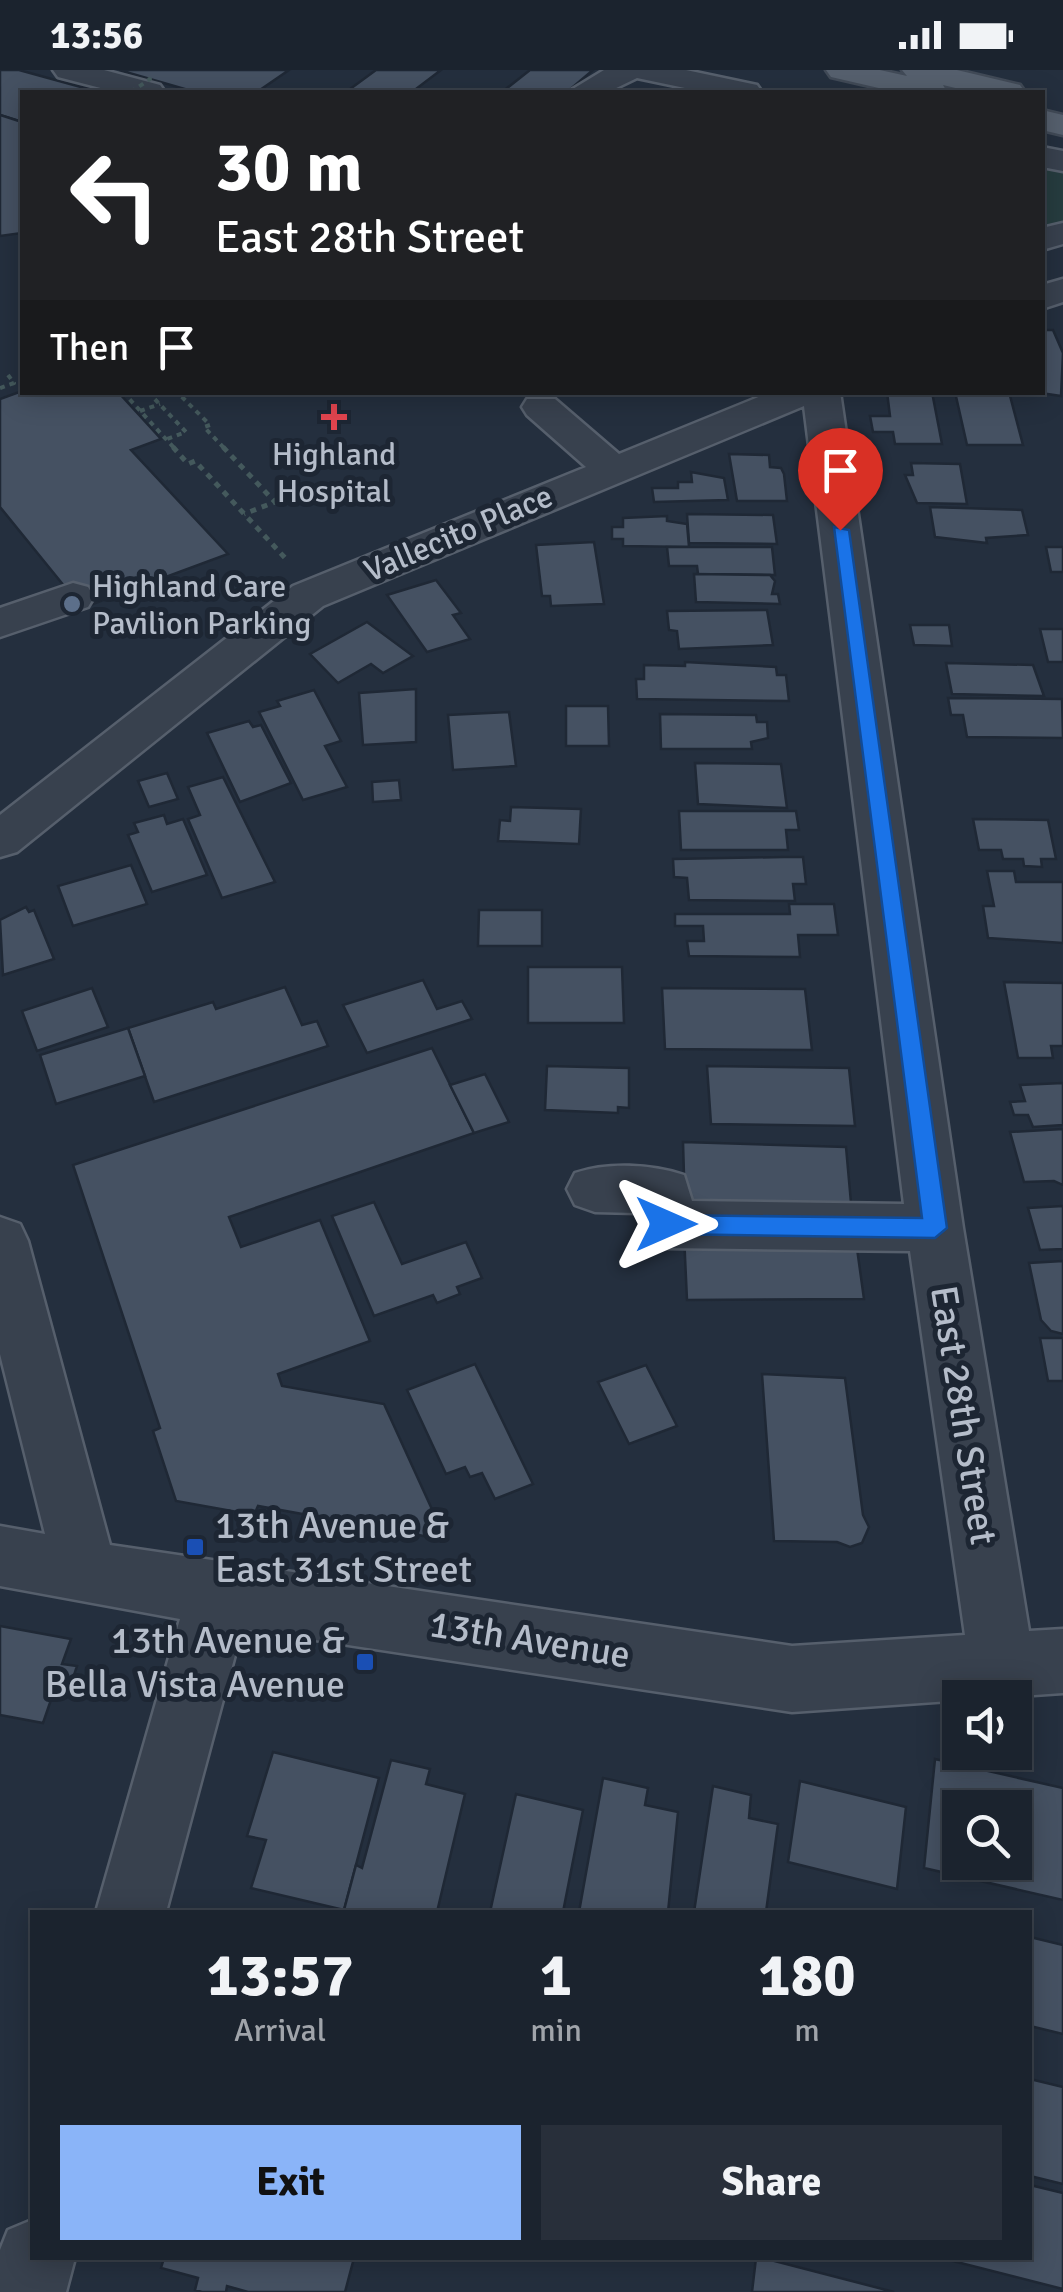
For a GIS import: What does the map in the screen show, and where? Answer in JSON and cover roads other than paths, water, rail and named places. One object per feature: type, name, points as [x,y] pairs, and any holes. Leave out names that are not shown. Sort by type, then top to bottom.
[{"type":"main road","points":[[842,70],[924,90]]},
{"type":"main road","points":[[918,70],[1001,90]]},
{"type":"street","points":[[69,70],[147,86]]},
{"type":"street","points":[[620,90],[643,71]]},
{"type":"street","points":[[590,90],[643,71],[736,90]]},
{"type":"street","name":"Vallecito Place","points":[[0,840],[308,596],[798,395]]},
{"type":"street","name":"East 28th Street","points":[[822,395],[935,1228],[1032,1663]]},
{"type":"street","points":[[541,407],[612,469]]},
{"type":"street","points":[[0,623],[73,597]]},
{"type":"street","points":[[595,1189],[664,1191],[666,1224],[935,1228]]},
{"type":"street","points":[[0,1241],[86,1572]]},
{"type":"street","name":"13th Avenue","points":[[0,1556],[218,1596],[792,1680],[1032,1663]]},
{"type":"street","points":[[132,1910],[218,1596]]},
{"type":"street","points":[[27,2292],[35,2260]]},
{"type":"place","name":"Highland Hospital","points":[[334,417]]},
{"type":"place","name":"Highland Care Pavilion Parking","points":[[72,604]]},
{"type":"place","name":"13th Avenue & East 31st Street","points":[[195,1547]]},
{"type":"place","name":"13th Avenue & Bella Vista Avenue","points":[[365,1662]]}]
